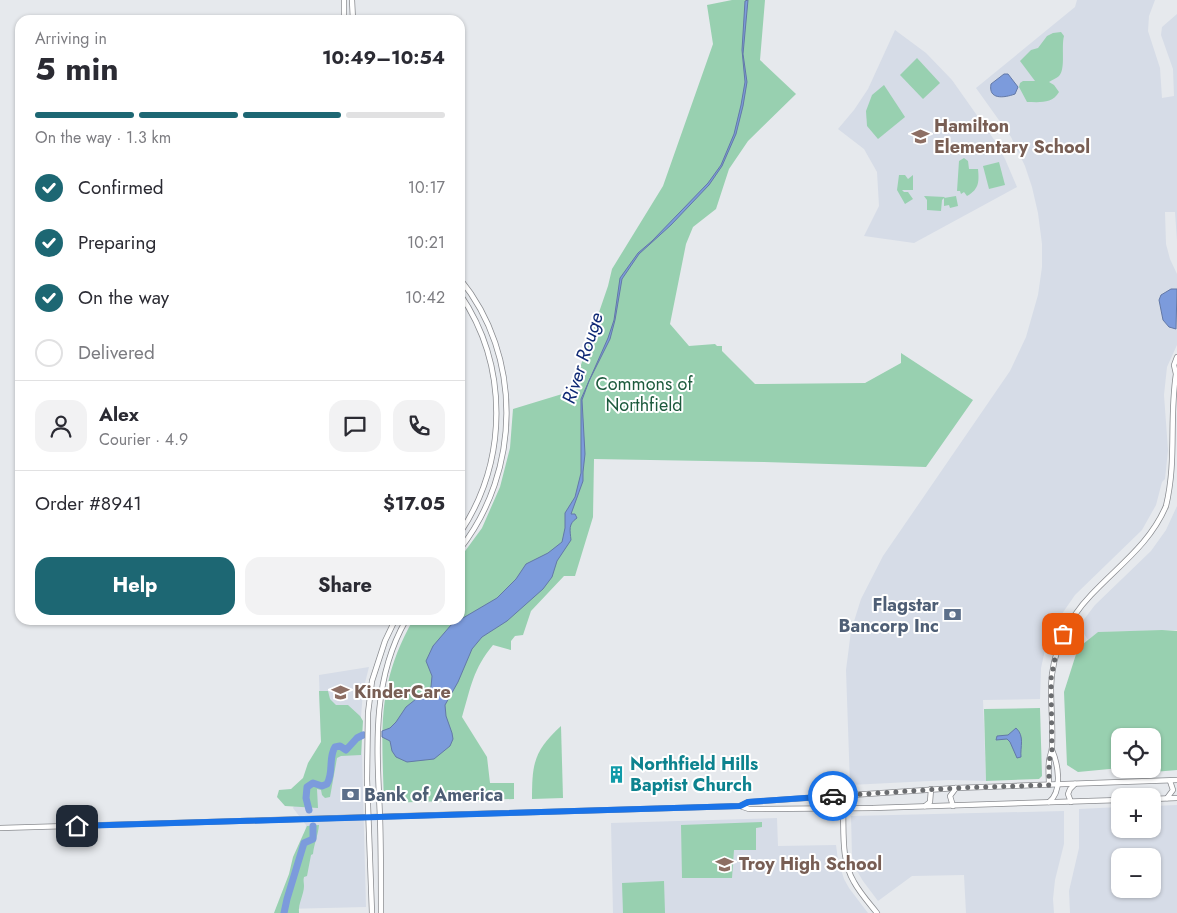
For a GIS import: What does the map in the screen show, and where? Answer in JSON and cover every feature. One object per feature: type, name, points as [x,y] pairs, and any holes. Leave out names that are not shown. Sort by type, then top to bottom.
[{"type":"main road","points":[[344,0],[344,15]]},
{"type":"main road","points":[[352,0],[353,15]]},
{"type":"main road","points":[[465,287],[484,317],[495,343],[504,382],[507,416],[505,442],[493,490],[477,524],[465,542]]},
{"type":"main road","points":[[465,303],[476,322],[490,356],[496,387],[498,413],[495,444],[487,479],[473,512],[465,525]]},
{"type":"main road","points":[[1049,785],[1049,761],[1052,750],[1051,679],[1056,653],[1063,634],[1082,604],[1145,541],[1159,520],[1169,497],[1176,459],[1176,374],[1174,365],[1177,357]]},
{"type":"main road","points":[[372,913],[367,756],[368,713],[372,681],[385,641],[393,625]]},
{"type":"main road","points":[[381,913],[377,759],[378,712],[384,674],[397,636],[403,625]]},
{"type":"main road","points":[[367,742],[370,746],[377,745]]},
{"type":"main road","points":[[1048,802],[1056,796],[1058,784],[1056,760],[1052,750]]},
{"type":"main road","points":[[367,756],[374,755],[377,759]]},
{"type":"main road","points":[[1166,798],[1173,790],[1170,780]]},
{"type":"main road","points":[[740,806],[748,802],[931,789],[1177,780]]},
{"type":"main road","points":[[1071,802],[1068,796],[1069,791],[1076,784]]},
{"type":"main road","points":[[953,806],[950,796],[956,788]]},
{"type":"main road","points":[[924,807],[930,802],[931,789]]},
{"type":"main road","points":[[1161,798],[1177,798]]},
{"type":"main road","points":[[782,810],[781,804],[784,800]]},
{"type":"main road","points":[[0,828],[740,806],[749,809],[782,810],[1111,800]]},
{"type":"main road","points":[[843,809],[844,846],[848,869],[858,887],[877,913]]},
{"type":"main road","points":[[370,862],[374,868],[380,869]]},
{"type":"main road","points":[[371,878],[377,878],[381,882]]},
{"type":"shaded area","points":[[1077,0],[1155,0],[1149,16],[1148,31],[1160,68],[1162,98],[1174,96],[1173,69],[1161,35],[1162,27],[1177,14],[1177,241],[1175,212],[1165,212],[1166,244],[1177,274],[1177,345],[1167,367],[1164,395],[1168,450],[1165,479],[1162,482],[1156,505],[1142,530],[1075,595],[1057,621],[1045,650],[1041,668],[1040,699],[983,700],[986,781],[950,780],[850,785],[846,670],[851,631],[861,599],[883,556],[1010,371],[1026,337],[1038,295],[1042,267],[1042,244],[1032,187],[1025,166],[1011,137],[976,88],[1075,7]]},
{"type":"shaded area","name":"Hamilton Elementary School","points":[[895,30],[926,53],[952,80],[995,141],[1017,187],[914,243],[864,236],[879,206],[877,172],[864,149],[838,129],[868,89]]},
{"type":"shaded area","points":[[1177,506],[1177,630],[1098,632],[1088,640],[1079,626],[1095,605],[1151,551],[1166,530]]},
{"type":"shaded area","points":[[369,667],[363,691],[361,717],[366,907],[284,909],[304,843],[306,825],[293,808],[321,742],[319,675]]},
{"type":"shaded area","points":[[1177,805],[1177,913],[1070,913],[1069,891],[1079,848],[1079,809],[1111,807],[1111,838],[1161,838],[1161,806]]},
{"type":"shaded area","points":[[1064,811],[1064,844],[1055,880],[1054,913],[966,913],[964,875],[912,876],[878,901],[857,871],[852,856],[851,816]]},
{"type":"shaded area","name":"Troy High School","points":[[777,818],[778,846],[836,845],[844,879],[868,913],[613,913],[611,823]]},
{"type":"green space","name":"Commons of Northfield","points":[[732,0],[765,0],[760,60],[796,94],[748,141],[729,169],[716,209],[693,227],[686,244],[670,324],[689,346],[715,344],[722,346],[722,351],[755,384],[865,383],[901,363],[901,353],[973,400],[926,467],[594,459],[593,517],[575,576],[564,576],[531,611],[523,635],[515,636],[511,641],[511,650],[493,645],[477,670],[462,717],[487,757],[490,783],[514,783],[514,799],[384,803],[382,753],[384,709],[387,687],[401,644],[410,625],[465,625],[465,551],[482,528],[500,487],[510,448],[513,409],[572,391],[612,269],[663,186],[713,44],[707,5]]},
{"type":"green space","points":[[1061,32],[1064,36],[1061,73],[1049,82],[1059,92],[1053,99],[1041,102],[1027,102],[1019,87],[1020,83],[1023,81],[1035,81],[1020,61],[1031,50],[1038,48],[1047,36]]},
{"type":"green space","points":[[917,58],[940,83],[923,99],[900,75]]},
{"type":"green space","points":[[884,85],[905,117],[878,139],[867,126],[866,111],[872,95]]},
{"type":"green space","points":[[964,158],[968,161],[969,169],[978,169],[976,187],[967,196],[964,192],[961,194],[960,191],[957,191],[959,161]]},
{"type":"green space","points":[[999,162],[1005,185],[989,189],[983,166]]},
{"type":"green space","points":[[899,175],[905,175],[908,179],[913,175],[913,190],[902,190],[908,192],[913,199],[905,204],[897,190]]},
{"type":"green space","points":[[924,196],[945,197],[942,200],[941,211],[927,210],[927,200]]},
{"type":"green space","points":[[956,196],[958,206],[950,208],[949,205],[944,206],[944,198]]},
{"type":"green space","points":[[1177,631],[1177,770],[1161,771],[1161,728],[1111,728],[1111,769],[1078,772],[1067,765],[1064,692],[1078,648],[1098,632]]},
{"type":"green space","points":[[319,691],[328,691],[330,699],[336,705],[348,705],[360,716],[363,721],[361,755],[337,758],[330,797],[325,798],[321,790],[317,789],[318,808],[285,806],[277,797],[279,790],[291,789],[303,778],[308,763],[321,742]]},
{"type":"green space","points":[[1040,708],[1042,776],[1039,779],[986,781],[984,709]]},
{"type":"green space","points":[[561,726],[563,798],[532,799],[536,758],[545,743]]},
{"type":"green space","points":[[762,822],[762,827],[756,828],[756,850],[734,850],[732,878],[682,878],[681,825]]},
{"type":"green space","points":[[319,825],[307,876],[304,877],[304,889],[299,913],[274,913],[289,874],[293,857],[307,826]]},
{"type":"green space","points":[[664,881],[665,913],[623,913],[622,883]]},
{"type":"water","points":[[748,0],[743,54],[747,82],[736,134],[722,166],[709,185],[671,225],[639,254],[622,279],[615,320],[610,339],[589,381],[582,400],[585,454],[583,481],[571,514],[575,514],[577,518],[571,525],[571,540],[557,561],[552,577],[543,589],[507,621],[482,637],[472,649],[458,682],[445,705],[446,716],[453,739],[450,746],[434,759],[407,762],[396,757],[392,751],[390,741],[382,737],[382,731],[390,728],[406,707],[431,687],[432,676],[426,661],[433,646],[451,625],[465,625],[465,617],[497,598],[516,579],[526,564],[548,553],[562,542],[565,528],[565,513],[575,497],[581,473],[581,399],[614,320],[620,278],[638,253],[708,183],[721,165],[734,134],[745,82],[742,50],[745,1]]},
{"type":"water","points":[[1004,74],[1008,74],[1018,87],[1015,94],[998,97],[992,93],[991,84]]},
{"type":"water","points":[[1171,289],[1177,289],[1176,329],[1169,327],[1163,320],[1159,300],[1161,295]]},
{"type":"water","points":[[1016,728],[1019,731],[1022,742],[1021,757],[1017,758],[1007,739],[996,740],[997,736],[1008,735]]},
{"type":"waterway","name":"River Rouge","points":[[309,810],[306,798],[307,787],[313,783],[322,786],[327,784],[335,747],[340,746],[346,750],[357,738],[363,735]]},
{"type":"waterway","name":"River Rouge","points":[[284,913],[304,843],[313,839],[313,826]]},
{"type":"way so far","points":[[833,796],[956,788],[1049,785],[1049,761],[1052,750],[1051,679],[1056,653],[1063,634]]},
{"type":"place","name":"Hamilton Elementary School","points":[[920,136]]},
{"type":"place","name":"Flagstar Bancorp Inc","points":[[953,615]]},
{"type":"place","name":"KinderCare","points":[[340,692]]},
{"type":"place","name":"Northfield Hills Baptist Church","points":[[616,774]]},
{"type":"place","name":"Bank of America","points":[[350,795]]},
{"type":"place","name":"Troy High School","points":[[725,864]]},
{"type":"route","points":[[77,826],[740,806],[748,802],[833,796]]}]
